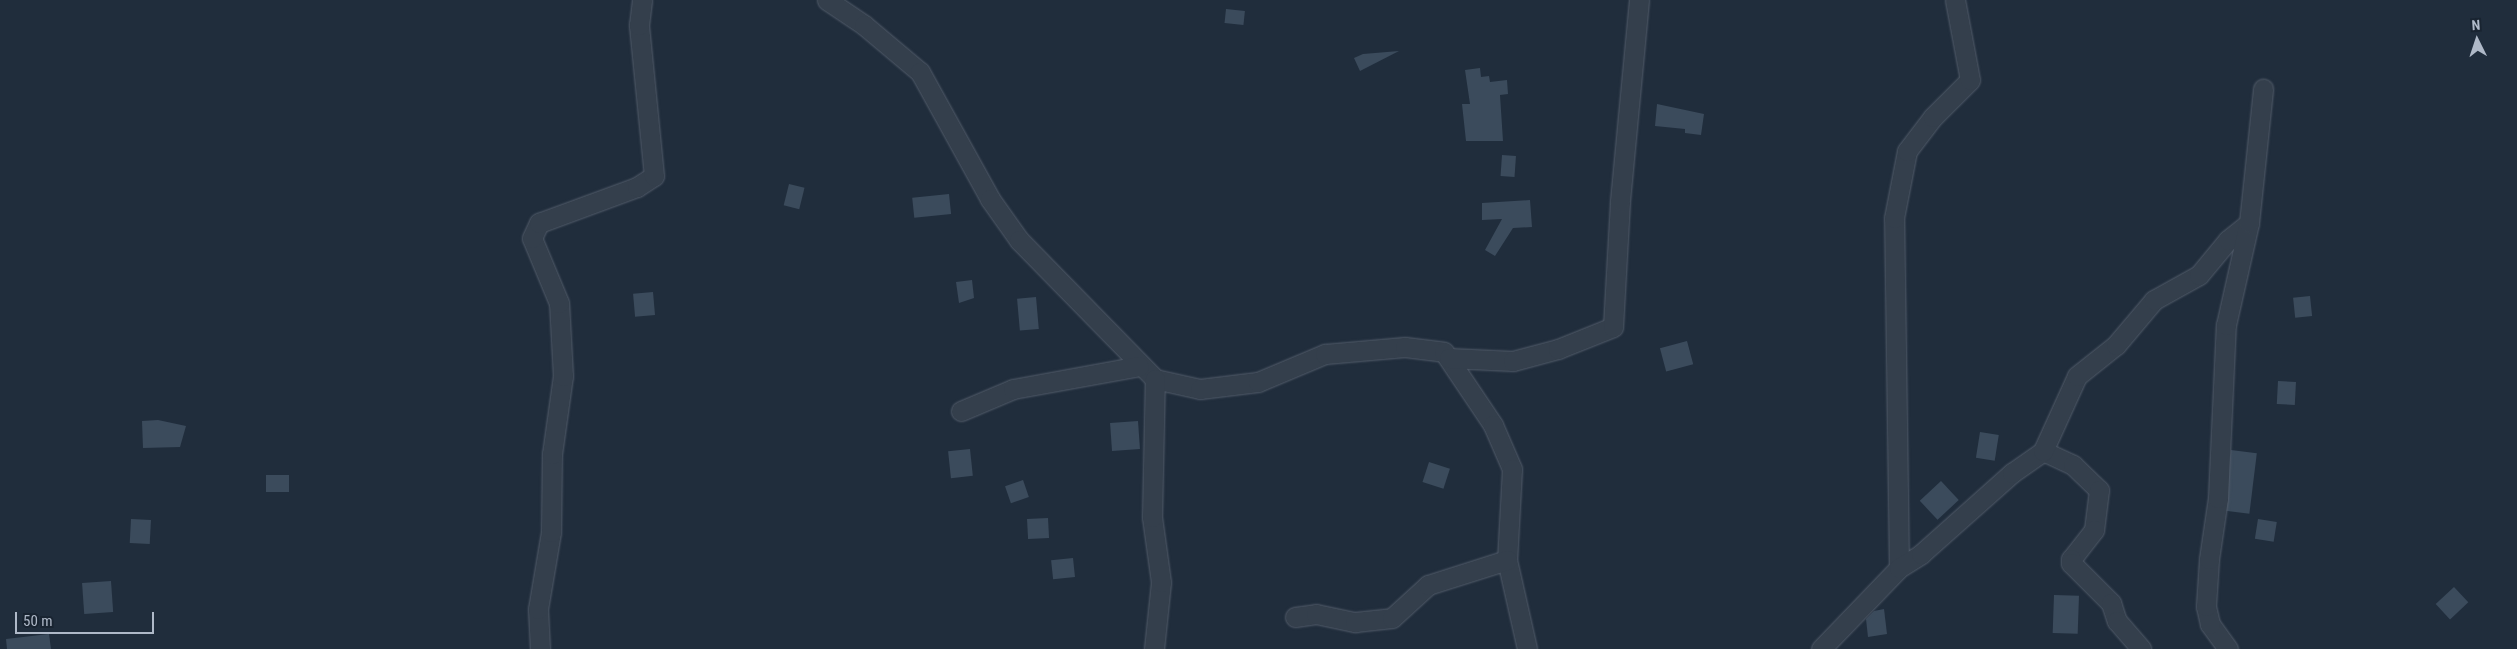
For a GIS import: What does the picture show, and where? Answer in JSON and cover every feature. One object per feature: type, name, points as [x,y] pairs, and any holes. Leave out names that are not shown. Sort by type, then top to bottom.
[{"type":"street","points":[[540,649],[538,609],[551,532],[552,454],[563,376],[558,303],[532,238],[539,223],[637,187],[654,176],[640,24],[642,0]]},
{"type":"street","points":[[827,0],[864,25],[920,72],[990,199],[1019,240],[1139,366],[1155,379],[1200,390],[1258,382],[1324,354],[1405,347],[1444,352],[1493,425],[1512,469],[1507,560],[1527,649]]},
{"type":"street","points":[[1449,358],[1513,361],[1558,350],[1614,327],[1620,201],[1640,0]]},
{"type":"street","points":[[1899,568],[1894,218],[1907,151],[1933,117],[1970,80],[1955,0]]},
{"type":"street","points":[[2228,649],[2210,624],[2206,606],[2208,568],[2218,498],[2226,325],[2249,223],[2263,89]]},
{"type":"street","points":[[1820,649],[1899,568],[1921,554],[2012,472],[2043,451],[2077,376],[2116,345],[2154,300],[2199,275],[2228,240],[2249,223]]},
{"type":"street","points":[[961,411],[1013,389],[1139,366]]},
{"type":"street","points":[[1154,649],[1161,582],[1152,517],[1155,379]]},
{"type":"street","points":[[2043,451],[2073,465],[2099,490],[2094,530],[2071,559],[2071,564],[2111,603],[2117,621],[2141,649]]},
{"type":"street","points":[[1295,617],[1316,614],[1355,622],[1392,618],[1428,585],[1507,560]]},
{"type":"building","points":[[1226,9],[1245,11],[1243,25],[1225,23]]},
{"type":"building","points":[[1399,51],[1360,71],[1354,58],[1363,54]]},
{"type":"building","points":[[1480,68],[1481,77],[1489,76],[1490,82],[1507,80],[1508,94],[1500,95],[1503,141],[1466,141],[1462,104],[1470,104],[1465,70]]},
{"type":"building","points":[[1657,104],[1704,114],[1701,135],[1685,133],[1685,129],[1655,126]]},
{"type":"building","points":[[1502,155],[1516,156],[1515,177],[1501,176]]},
{"type":"building","points":[[789,184],[805,188],[799,209],[784,205]]},
{"type":"building","points":[[949,194],[951,214],[914,218],[912,198]]},
{"type":"building","points":[[1530,200],[1532,227],[1513,228],[1495,256],[1485,250],[1502,219],[1482,220],[1482,203]]},
{"type":"building","points":[[972,280],[974,298],[959,303],[956,282]]},
{"type":"building","points":[[653,292],[655,315],[635,317],[633,294]]},
{"type":"building","points":[[2310,296],[2312,316],[2295,318],[2293,298]]},
{"type":"building","points":[[1036,297],[1039,329],[1020,331],[1017,299]]},
{"type":"building","points":[[1687,341],[1693,364],[1666,371],[1660,348]]},
{"type":"building","points":[[2278,381],[2296,382],[2295,405],[2277,404]]},
{"type":"building","points":[[158,420],[186,426],[180,447],[143,448],[142,421]]},
{"type":"building","points":[[1138,421],[1140,449],[1112,451],[1110,423]]},
{"type":"building","points":[[1980,432],[1999,435],[1995,461],[1976,458]]},
{"type":"building","points":[[970,449],[973,476],[951,478],[948,451]]},
{"type":"building","points":[[2231,450],[2257,453],[2249,514],[2224,511]]},
{"type":"building","points":[[1429,462],[1450,469],[1443,489],[1423,482]]},
{"type":"building","points":[[266,475],[289,475],[289,492],[266,492]]},
{"type":"building","points":[[1023,480],[1029,497],[1011,503],[1005,486]]},
{"type":"building","points":[[1941,481],[1959,500],[1938,520],[1920,501]]},
{"type":"building","points":[[1048,518],[1049,538],[1028,539],[1027,519]]},
{"type":"building","points":[[131,519],[151,520],[150,544],[130,543]]},
{"type":"building","points":[[2258,519],[2277,522],[2274,542],[2255,539]]},
{"type":"building","points":[[1073,558],[1075,577],[1053,579],[1051,560]]},
{"type":"building","points":[[111,581],[113,612],[84,614],[82,583]]},
{"type":"building","points":[[2454,587],[2468,602],[2450,619],[2436,604]]},
{"type":"building","points":[[2054,595],[2079,596],[2078,634],[2053,633]]},
{"type":"building","points":[[1884,609],[1887,634],[1868,637],[1866,619],[1874,611]]},
{"type":"building","points":[[49,634],[51,649],[7,649],[6,639]]}]
